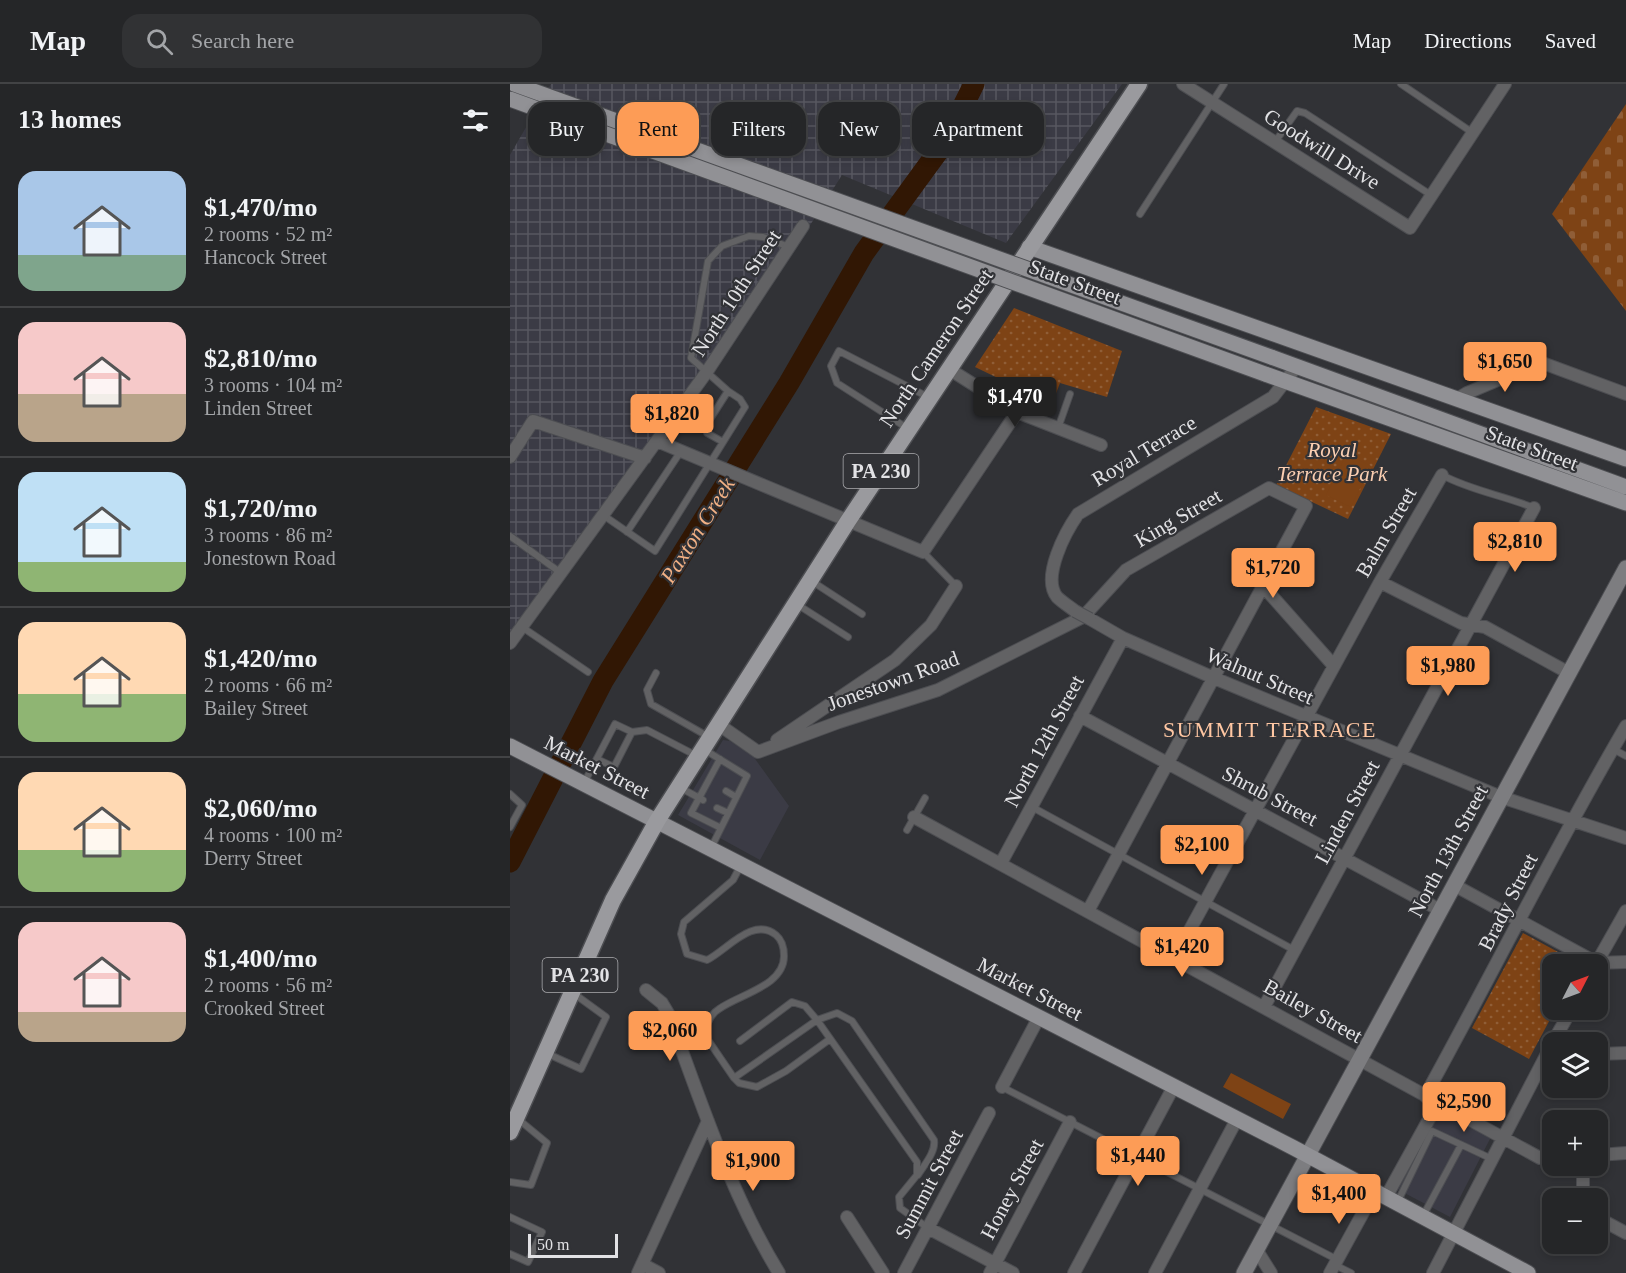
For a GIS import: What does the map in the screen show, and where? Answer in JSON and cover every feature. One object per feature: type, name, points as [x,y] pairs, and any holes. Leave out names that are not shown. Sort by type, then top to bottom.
[{"type":"highway","name":"North Cameron Street","points":[[657,821],[848,520],[1139,84]]},
{"type":"highway","name":"PA 230","points":[[513,1125],[613,900],[657,821]]},
{"type":"main road","name":"State Street","points":[[514,84],[1626,487]]},
{"type":"main road","name":"State Street","points":[[510,99],[1626,503]]},
{"type":"main road","name":"State Street","points":[[1029,247],[1626,459]]},
{"type":"main road","name":"North 13th Street","points":[[1244,1273],[1306,1154],[1360,1059],[1626,568]]},
{"type":"main road","name":"Market Street","points":[[510,746],[1306,1154],[1528,1273]]},
{"type":"street","name":"Goodwill Drive","points":[[1184,84],[1410,228],[1431,195]]},
{"type":"street","points":[[1431,195],[1505,84]]},
{"type":"street","name":"North 10th Street","points":[[510,643],[706,373],[803,226]]},
{"type":"street","points":[[1457,399],[1540,362],[1626,394]]},
{"type":"street","name":"Royal Terrace","points":[[1056,595],[1053,582],[1054,563],[1068,528],[1078,514],[1273,397],[1296,366]]},
{"type":"street","points":[[950,369],[1017,412],[1101,445]]},
{"type":"street","points":[[657,441],[923,552],[1017,412]]},
{"type":"street","points":[[510,457],[533,421],[645,458]]},
{"type":"street","name":"Balm Street","points":[[1175,957],[1380,582],[1442,475]]},
{"type":"street","name":"King Street","points":[[1083,616],[1126,570],[1269,488],[1306,506],[1263,586]]},
{"type":"street","name":"Linden Street","points":[[1264,1007],[1534,508]]},
{"type":"street","points":[[1380,582],[1461,623],[1485,627],[1569,673]]},
{"type":"street","points":[[707,742],[758,752],[895,660],[931,625],[956,585]]},
{"type":"street","points":[[1088,911],[1263,586],[1334,666]]},
{"type":"street","name":"Walnut Street","points":[[1056,595],[1083,616],[1123,638],[1214,678],[1501,797],[1626,838]]},
{"type":"street","name":"Jonestown Road","points":[[758,752],[839,722],[938,690],[1083,616]]},
{"type":"street","name":"North 12th Street","points":[[1000,863],[1123,638]]},
{"type":"street","name":"Shrub Street","points":[[1080,716],[1440,910]]},
{"type":"street","name":"Brady Street","points":[[1425,1096],[1520,922],[1572,819],[1626,726]]},
{"type":"street","name":"Bailey Street","points":[[914,817],[1542,1158]]},
{"type":"street","points":[[1454,885],[1579,954]]},
{"type":"street","points":[[1602,954],[1626,911]]},
{"type":"street","points":[[1608,963],[1626,962]]},
{"type":"street","points":[[646,990],[662,1004],[668,1013],[708,1121],[752,1228],[779,1273]]},
{"type":"street","points":[[1002,1087],[1039,1017]]},
{"type":"street","points":[[1608,1054],[1626,1053]]},
{"type":"street","points":[[1433,1273],[1542,1069]]},
{"type":"street","points":[[1074,1273],[1174,1086]]},
{"type":"street","points":[[1334,1266],[1386,1197],[1438,1103]]},
{"type":"street","name":"Summit Street","points":[[904,1273],[989,1113]]},
{"type":"street","points":[[1155,1273],[1237,1119]]},
{"type":"street","points":[[659,1273],[640,1269],[708,1121]]},
{"type":"street","name":"Honey Street","points":[[992,1268],[1070,1122]]},
{"type":"street","points":[[1608,1154],[1626,1153]]},
{"type":"street","points":[[847,1217],[883,1273]]},
{"type":"street","points":[[1608,1223],[1626,1233]]},
{"type":"street","points":[[928,1228],[992,1268],[1013,1273]]},
{"type":"street","points":[[1257,1249],[1271,1273]]},
{"type":"lane","points":[[1140,214],[1224,84]]},
{"type":"lane","points":[[1401,84],[1473,133]]},
{"type":"lane","points":[[1274,142],[1297,111],[1305,113],[1431,195]]},
{"type":"lane","points":[[603,515],[655,551],[744,407],[743,402],[691,358],[708,261],[722,246],[749,236],[763,237],[790,247]]},
{"type":"lane","points":[[909,430],[837,382],[831,366],[839,351],[930,398]]},
{"type":"lane","points":[[723,442],[706,433],[705,427],[728,391]]},
{"type":"lane","points":[[1058,428],[1070,394]]},
{"type":"lane","points":[[627,532],[681,451]]},
{"type":"lane","points":[[1442,475],[1474,491],[1511,499],[1534,508]]},
{"type":"lane","points":[[510,536],[561,573]]},
{"type":"lane","points":[[923,552],[956,585]]},
{"type":"lane","points":[[810,580],[862,614]]},
{"type":"lane","points":[[795,603],[848,637]]},
{"type":"lane","points":[[522,627],[588,672]]},
{"type":"lane","points":[[656,674],[647,690],[651,704],[707,742],[720,759],[747,776],[711,849]]},
{"type":"lane","points":[[584,784],[615,724],[632,732],[647,730],[707,742]]},
{"type":"lane","points":[[597,759],[614,767],[632,732]]},
{"type":"lane","points":[[1613,748],[1626,756]]},
{"type":"lane","points":[[720,759],[701,799],[691,813],[720,828]]},
{"type":"lane","points":[[678,787],[701,799]]},
{"type":"lane","points":[[726,791],[736,797]]},
{"type":"lane","points":[[510,794],[522,805],[510,827]]},
{"type":"lane","points":[[907,830],[925,798]]},
{"type":"lane","points":[[1031,806],[1295,950]]},
{"type":"lane","points":[[717,808],[728,813]]},
{"type":"lane","points":[[741,864],[733,880],[684,922],[681,934],[687,954],[707,960],[751,930],[764,929],[775,934],[782,943],[783,967],[775,978],[718,1009],[706,1027],[708,1040],[739,1083],[757,1087],[786,1071],[830,1039]]},
{"type":"lane","points":[[546,1052],[581,1069],[606,1017],[572,993]]},
{"type":"lane","points":[[740,1041],[792,1002],[805,1006],[917,1162],[917,1175]]},
{"type":"lane","points":[[734,1078],[817,1020],[837,1013],[852,1021],[934,1140],[935,1145],[929,1158],[899,1197],[900,1208],[928,1228]]},
{"type":"lane","points":[[1002,1087],[1269,1225],[1334,1266],[1351,1273]]},
{"type":"lane","points":[[510,1182],[531,1185],[547,1143],[513,1125]]},
{"type":"lane","points":[[1386,1197],[1432,1131],[1493,1159]]},
{"type":"lane","points":[[1423,1216],[1461,1145]]},
{"type":"lane","points":[[510,1217],[542,1232],[528,1262],[510,1254]]},
{"type":"shaded area","points":[[551,84],[1122,84],[1006,243],[842,175],[793,252],[561,573],[510,635],[510,155],[528,124],[528,156],[605,156],[605,102],[541,102]]},
{"type":"shaded area","points":[[723,740],[730,741],[753,756],[789,806],[760,860],[678,815]]},
{"type":"shaded area","points":[[1439,1106],[1492,1135],[1450,1217],[1395,1188]]},
{"type":"green space","points":[[1626,104],[1626,311],[1552,214]]},
{"type":"green space","points":[[1014,308],[1122,351],[1107,397],[1060,383],[1052,404],[975,367]]},
{"type":"green space","name":"Royal Terrace Park","points":[[1316,407],[1391,434],[1348,519],[1276,485]]},
{"type":"green space","points":[[1347,454],[1371,466],[1351,507],[1326,495]]},
{"type":"green space","points":[[1523,933],[1562,954],[1542,954],[1542,1020],[1550,1020],[1529,1059],[1472,1028]]},
{"type":"green space","points":[[1231,1073],[1291,1104],[1283,1119],[1223,1087]]},
{"type":"waterway","name":"Paxton Creek","points":[[510,862],[603,681],[789,383],[864,253],[945,142],[974,84]]},
{"type":"district","name":"SUMMIT TERRACE","points":[[1270,729]]}]
